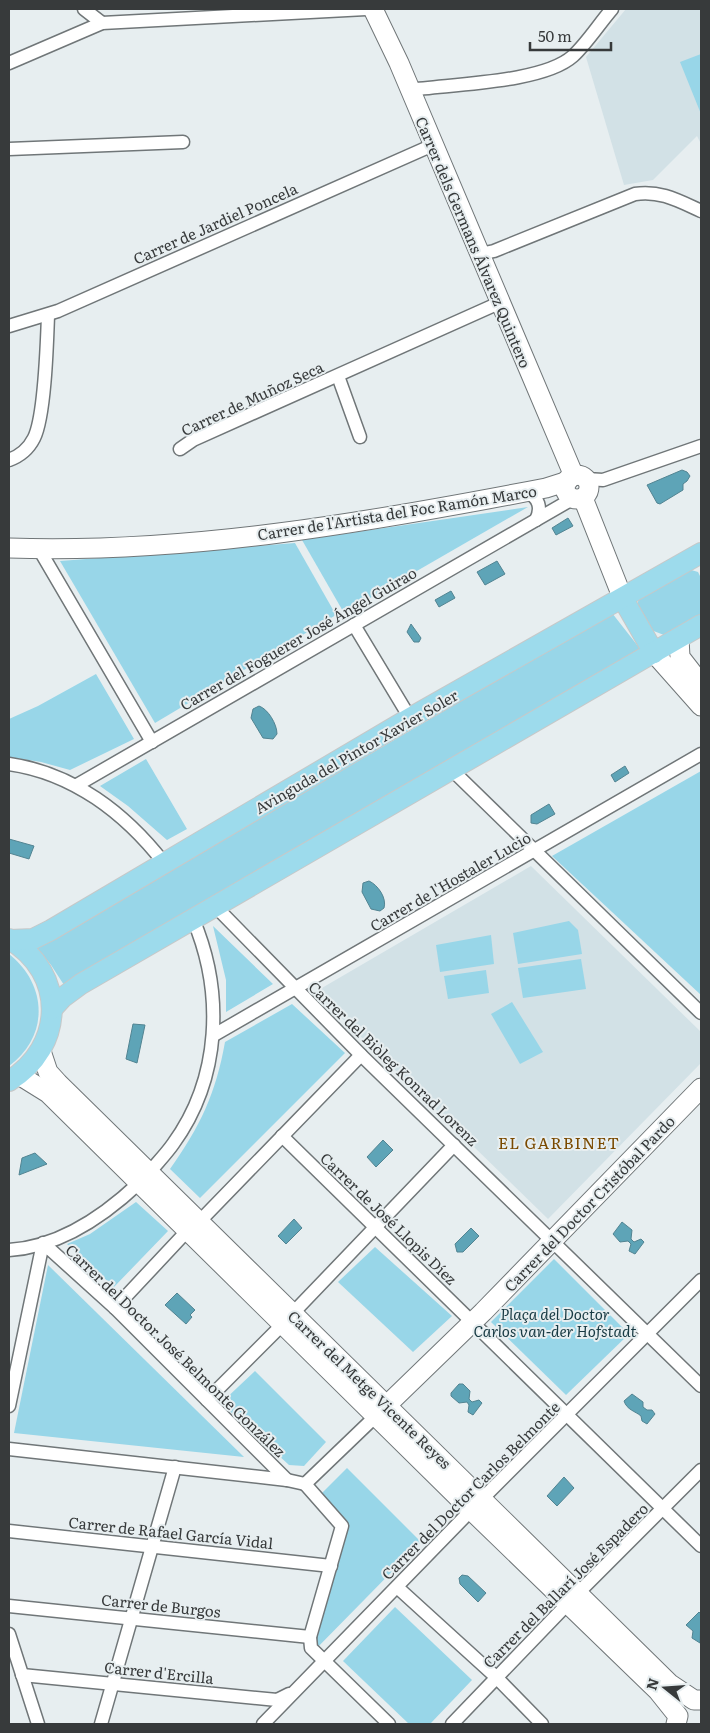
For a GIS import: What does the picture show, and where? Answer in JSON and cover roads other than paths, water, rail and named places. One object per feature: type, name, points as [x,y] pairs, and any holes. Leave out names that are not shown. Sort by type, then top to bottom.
[{"type":"main road","name":"Avinguda del Pintor Xavier Soler","points":[[9,940],[33,939],[45,933],[410,718],[701,555]]},
{"type":"main road","name":"Carrer dels Germans Álvarez Quintero","points":[[623,599],[654,652]]},
{"type":"main road","points":[[52,1009],[62,998],[81,984],[701,625]]},
{"type":"main road","points":[[9,940],[25,950],[43,973],[51,997],[52,1009],[49,1031],[40,1052],[14,1078]]},
{"type":"street","points":[[84,9],[102,23]]},
{"type":"street","points":[[9,63],[102,23],[366,9]]},
{"type":"street","name":"Carrer dels Germans Álvarez Quintero","points":[[373,9],[480,254],[623,599]]},
{"type":"street","points":[[410,90],[526,75],[553,68],[572,56],[612,9]]},
{"type":"street","points":[[9,149],[183,142]]},
{"type":"street","name":"Carrer de Jardiel Poncela","points":[[9,326],[48,315],[433,144]]},
{"type":"street","points":[[480,254],[494,251],[635,194],[649,192],[674,198],[701,211]]},
{"type":"street","name":"Carrer de Muñoz Seca","points":[[180,450],[193,440],[500,303]]},
{"type":"street","points":[[9,460],[27,449],[35,437],[40,419],[48,315]]},
{"type":"street","name":"Carrer de Muñoz Seca","points":[[338,376],[360,437]]},
{"type":"street","name":"Carrer de l'Artista del Foc Ramón Marco","points":[[9,548],[143,547],[261,534],[394,516],[546,488],[575,487],[603,480],[701,446]]},
{"type":"street","name":"Carrer del Foguerer José Ángel Guirao","points":[[77,785],[536,520],[575,487]]},
{"type":"street","points":[[526,492],[536,498],[540,506],[540,512],[536,520]]},
{"type":"street","points":[[39,549],[152,742]]},
{"type":"street","points":[[354,625],[410,718]]},
{"type":"street","points":[[679,638],[680,657],[701,684]]},
{"type":"street","points":[[654,652],[701,706]]},
{"type":"street","name":"Carrer de l'Hostaler Lucio","points":[[214,1035],[701,754]]},
{"type":"street","points":[[9,764],[31,768],[77,785],[126,821],[164,863]]},
{"type":"street","points":[[452,770],[701,1013]]},
{"type":"street","name":"Carrer del Biòleg Konrad Lorenz","points":[[215,906],[361,1055],[553,1241]]},
{"type":"street","points":[[9,1250],[42,1243],[95,1220],[118,1203],[144,1178],[174,1143],[194,1110],[207,1073],[214,1035],[215,1005],[205,946],[193,919]]},
{"type":"street","name":"Carrer del Metge Vicente Reyes","points":[[40,1052],[48,1072],[144,1178]]},
{"type":"street","points":[[115,1308],[361,1055]]},
{"type":"street","name":"Carrer del Metge Vicente Reyes","points":[[14,1078],[48,1093],[144,1178],[382,1410],[572,1599],[658,1691],[677,1720],[698,1700],[670,1684],[572,1599]]},
{"type":"street","name":"Carrer del Doctor Cristóbal Pardo","points":[[305,1484],[473,1322],[701,1088]]},
{"type":"street","name":"Carrer de José Llopis Díez","points":[[282,1136],[473,1322]]},
{"type":"street","points":[[207,1400],[376,1228],[454,1145]]},
{"type":"street","points":[[553,1241],[701,1386]]},
{"type":"street","points":[[9,1406],[42,1243]]},
{"type":"street","name":"Carrer del Doctor José Belmonte González","points":[[42,1243],[115,1308],[287,1480]]},
{"type":"street","name":"Carrer del Doctor Carlos Belmonte","points":[[263,1724],[476,1504],[701,1280]]},
{"type":"street","points":[[473,1322],[701,1546]]},
{"type":"street","points":[[9,1449],[287,1480],[305,1484],[342,1526],[310,1637],[311,1648],[389,1724]]},
{"type":"street","points":[[101,1724],[175,1468]]},
{"type":"street","name":"Carrer del Ballarí José Espadero","points":[[452,1724],[572,1599],[701,1470]]},
{"type":"street","name":"Carrer de Rafael García Vidal","points":[[9,1530],[331,1566]]},
{"type":"street","points":[[396,1587],[496,1677],[542,1724]]},
{"type":"street","name":"Carrer de Burgos","points":[[9,1606],[310,1637]]},
{"type":"street","points":[[9,1634],[38,1724]]},
{"type":"street","name":"Carrer d'Ercilla","points":[[22,1675],[277,1700],[291,1693]]},
{"type":"district","name":"EL GARBINET","points":[[559,1142]]},
{"type":"park label","name":"Plaça del Doctor Carlos van-der Hofstadt","points":[[555,1322]]}]
